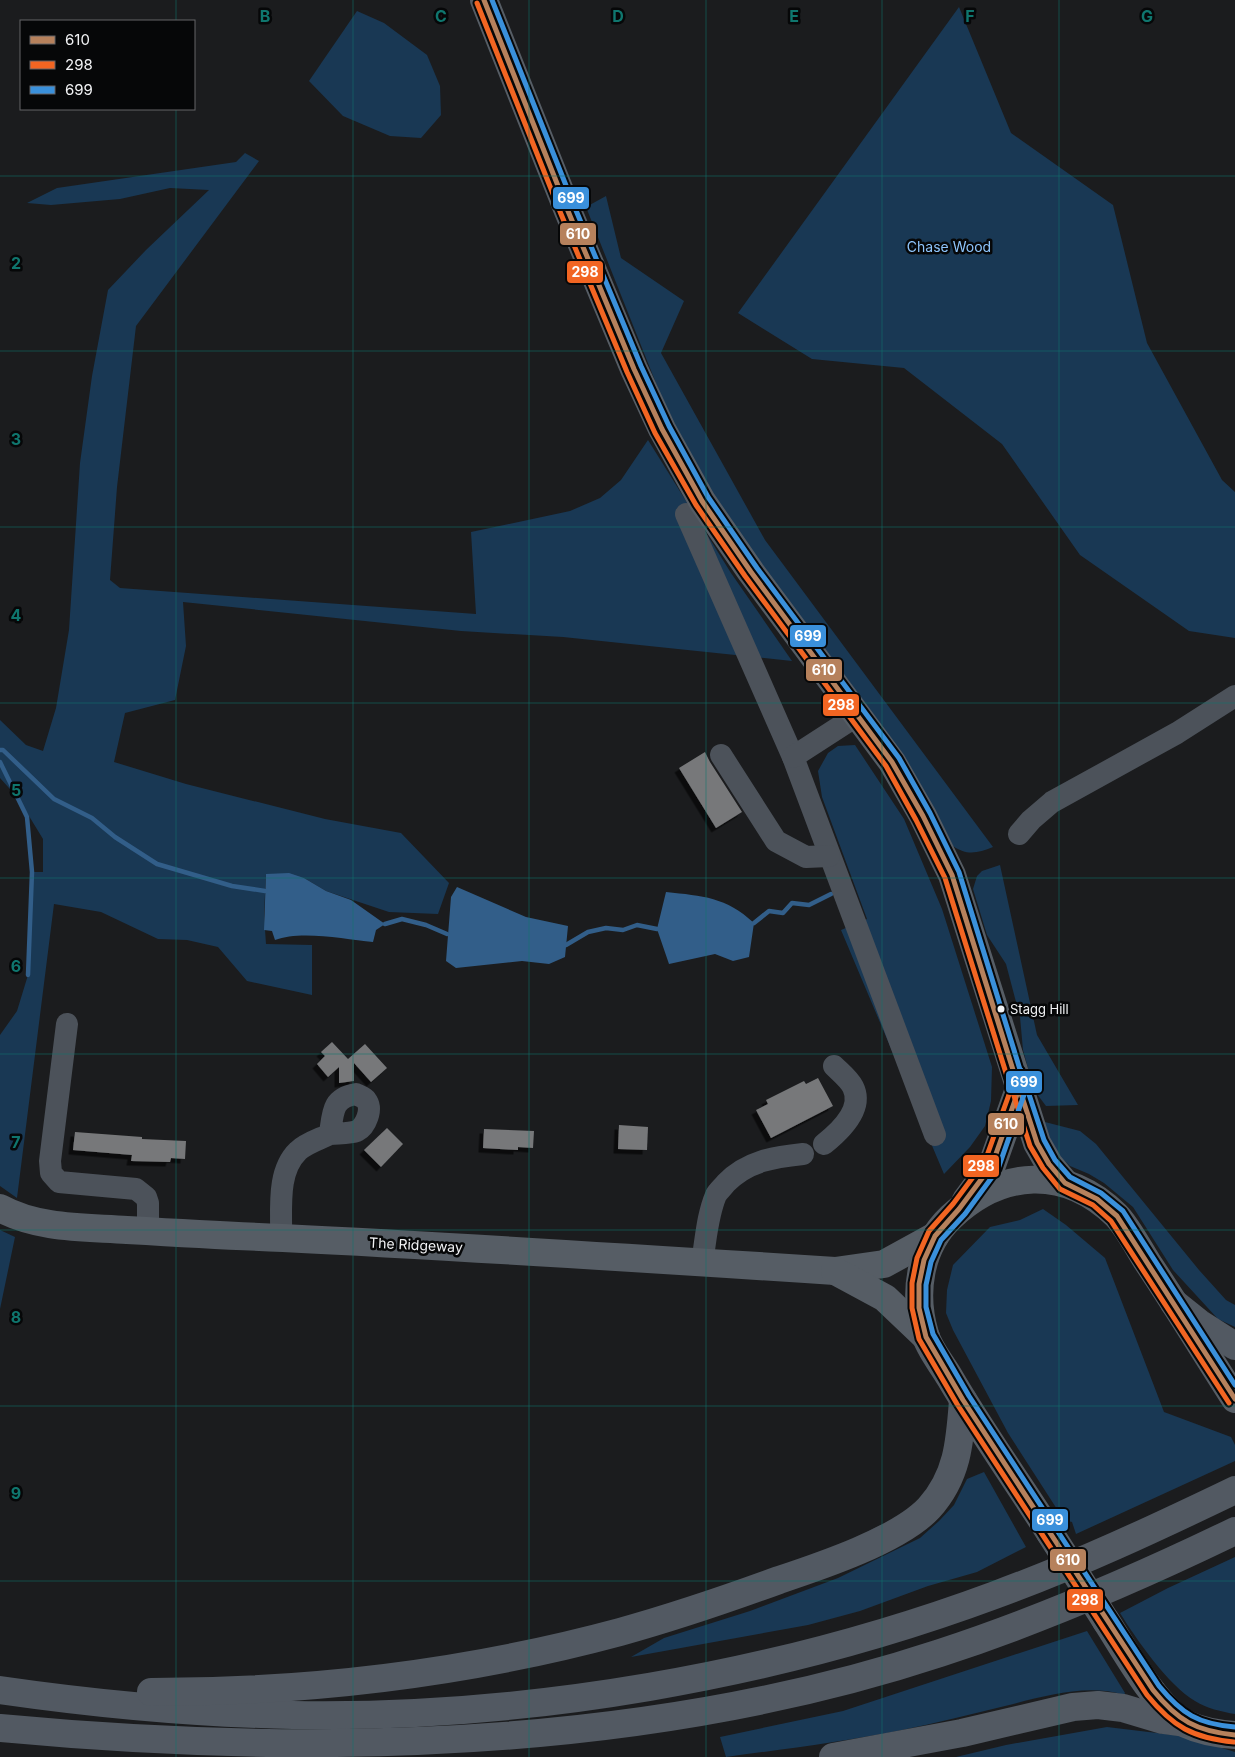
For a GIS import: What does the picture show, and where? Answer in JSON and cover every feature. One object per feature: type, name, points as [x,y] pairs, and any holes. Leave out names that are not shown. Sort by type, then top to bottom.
[{"type":"highway","points":[[1174,1302],[1199,1323],[1235,1346]]},
{"type":"highway","points":[[0,1689],[153,1692],[261,1689],[400,1676],[459,1667],[620,1632],[718,1602],[814,1568],[875,1542],[910,1524],[927,1510],[938,1496],[954,1468],[961,1435],[963,1400]]},
{"type":"highway","points":[[0,1689],[112,1705],[174,1710],[295,1715],[357,1715],[438,1711],[545,1701],[666,1683],[736,1670],[849,1641],[909,1624],[993,1596],[1097,1553],[1235,1490]]},
{"type":"highway","points":[[0,1728],[138,1745],[218,1750],[326,1752],[451,1748],[532,1740],[638,1726],[762,1702],[940,1654],[1058,1610],[1235,1531]]},
{"type":"highway","points":[[832,1757],[962,1733],[1073,1707],[1098,1705],[1122,1708],[1163,1720],[1185,1723]]},
{"type":"highway","points":[[74,1738],[149,1757]]},
{"type":"main road","points":[[484,0],[597,281],[634,369],[662,429],[702,501],[750,572],[892,762],[923,816],[952,876],[1037,1143],[1049,1164],[1065,1182],[1096,1199],[1117,1216],[1235,1399]]},
{"type":"main road","points":[[1019,1089],[992,1165],[959,1209],[935,1236],[924,1260],[919,1284],[919,1308],[926,1337],[963,1400],[1106,1621],[1165,1707],[1185,1723],[1204,1730],[1235,1735]]},
{"type":"main road","points":[[959,1209],[981,1195],[1014,1181],[1040,1179],[1065,1182]]},
{"type":"main road","name":"The Ridgeway","points":[[0,1208],[14,1216],[53,1225],[148,1232],[497,1249],[835,1272],[884,1264],[935,1236]]},
{"type":"main road","name":"The Ridgeway","points":[[835,1272],[885,1298],[926,1337]]},
{"type":"lane","points":[[686,514],[793,758],[935,1135]]},
{"type":"lane","points":[[1019,834],[1031,820],[1052,802],[1177,733],[1235,696]]},
{"type":"lane","points":[[793,758],[858,715]]},
{"type":"lane","points":[[721,755],[776,841],[806,857],[829,856]]},
{"type":"lane","points":[[67,1024],[50,1161],[51,1173],[59,1182],[136,1189],[146,1197],[148,1203],[148,1232]]},
{"type":"lane","points":[[702,1262],[710,1215],[717,1193],[734,1175],[753,1164],[771,1158],[803,1154],[802,1146],[807,1140],[819,1138],[824,1144],[841,1130],[849,1120],[855,1102],[854,1089],[847,1078],[834,1066]]},
{"type":"lane","points":[[282,1238],[283,1187],[286,1168],[299,1150],[330,1134]]},
{"type":"green space","name":"Chase Wood","points":[[959,7],[1011,133],[1113,205],[1147,343],[1222,480],[1235,492],[1235,638],[1189,631],[1080,555],[1002,444],[904,368],[812,359],[738,313]]},
{"type":"green space","points":[[357,11],[384,23],[427,55],[440,86],[441,115],[421,138],[390,136],[343,116],[309,81]]},
{"type":"green space","points":[[245,153],[259,161],[136,326],[117,487],[110,580],[120,588],[476,614],[471,532],[570,511],[600,498],[621,480],[648,440],[731,573],[792,661],[563,637],[461,631],[183,602],[186,646],[175,700],[125,713],[114,762],[186,784],[325,819],[401,833],[449,883],[438,914],[389,912],[326,891],[304,878],[266,874],[264,915],[266,944],[312,945],[312,995],[247,981],[218,947],[187,940],[158,939],[101,912],[54,904],[17,1198],[0,1186],[0,1035],[17,1011],[28,975],[32,872],[43,872],[43,839],[18,798],[0,778],[0,720],[26,745],[43,751],[56,708],[69,630],[80,463],[92,376],[108,290],[146,250],[209,190],[170,188],[120,199],[51,205],[27,203],[57,188],[236,162]]},
{"type":"green space","points":[[606,196],[621,258],[684,301],[661,353],[765,540],[993,847],[982,851],[968,852],[953,846],[919,785],[708,492],[673,426],[586,207]]},
{"type":"green space","points":[[855,745],[904,819],[942,909],[992,1067],[991,1101],[985,1126],[970,1147],[944,1174],[841,930],[867,919],[822,797],[818,771],[828,753],[838,746]]},
{"type":"green space","points":[[1000,865],[1037,1035],[1078,1105],[1046,1106],[1034,1090],[1023,1050],[1020,1017],[1006,964],[987,935],[973,889],[977,876],[982,871]]},
{"type":"green space","points":[[1041,1121],[1080,1131],[1096,1144],[1199,1270],[1226,1300],[1235,1305],[1235,1327],[1218,1319],[1173,1270],[1133,1207],[1104,1183],[1070,1166],[1055,1152]]},
{"type":"green space","points":[[1043,1209],[1066,1225],[1105,1258],[1164,1412],[1231,1437],[1235,1445],[1235,1461],[1076,1534],[1072,1522],[1064,1520],[1008,1433],[953,1330],[946,1313],[947,1290],[953,1265],[990,1227],[1020,1220]]},
{"type":"green space","points":[[0,1230],[15,1237],[0,1309]]},
{"type":"green space","points":[[984,1472],[1026,1547],[977,1572],[928,1586],[860,1611],[808,1625],[631,1657],[664,1638],[750,1611],[838,1578],[920,1538],[954,1505],[967,1479]]},
{"type":"green space","points":[[1235,1557],[1235,1714],[1204,1706],[1185,1694],[1154,1661],[1120,1613]]},
{"type":"green space","points":[[1087,1631],[1125,1693],[1124,1695],[1095,1690],[1064,1693],[880,1734],[726,1757],[720,1737],[843,1711]]},
{"type":"green space","points":[[1107,1727],[1182,1736],[1235,1752],[1235,1757],[956,1757],[1006,1745]]},
{"type":"shaded area","points":[[289,873],[304,878],[326,891],[351,900],[385,924],[376,930],[373,942],[310,935],[285,937],[275,940],[272,931],[264,930],[266,874]]},
{"type":"shaded area","points":[[457,887],[526,917],[568,926],[565,957],[549,964],[522,961],[456,968],[446,961],[451,897]]},
{"type":"shaded area","points":[[666,892],[713,899],[744,914],[754,923],[749,957],[733,961],[715,954],[669,964],[657,929]]},
{"type":"building","points":[[705,752],[742,812],[716,828],[679,768]]},
{"type":"building","points":[[332,1042],[348,1059],[365,1044],[387,1068],[371,1082],[354,1063],[354,1081],[339,1083],[339,1067],[328,1077],[317,1064],[325,1056],[321,1052]]},
{"type":"building","points":[[818,1078],[833,1106],[771,1138],[756,1110],[768,1104],[766,1100],[804,1081],[806,1084]]},
{"type":"building","points":[[619,1125],[648,1127],[647,1150],[618,1149]]},
{"type":"building","points":[[387,1128],[403,1144],[381,1167],[364,1150]]},
{"type":"building","points":[[484,1129],[534,1131],[533,1148],[518,1147],[518,1150],[483,1148]]},
{"type":"building","points":[[75,1132],[142,1137],[142,1139],[186,1141],[185,1159],[171,1158],[170,1162],[131,1161],[132,1155],[73,1150]]},
{"type":"waterway","points":[[0,750],[3,750],[54,799],[92,818],[115,837],[157,864],[232,886],[265,891]]},
{"type":"waterway","points":[[0,762],[27,817],[32,872],[28,975]]},
{"type":"waterway","points":[[754,923],[769,911],[783,913],[792,903],[809,905],[831,894]]},
{"type":"waterway","points":[[385,924],[402,919],[426,925],[447,934]]},
{"type":"waterway","points":[[566,945],[588,932],[606,928],[623,930],[637,925],[657,929]]},
{"type":"transit line","name":"610","points":[[484,0],[568,211],[634,369],[662,429],[702,501],[751,572],[892,762],[923,816],[952,875],[1019,1089],[992,1165],[959,1209],[935,1236],[924,1260],[919,1284],[919,1308],[926,1337],[963,1400],[1153,1690],[1171,1710],[1189,1723],[1209,1731],[1235,1735]]},
{"type":"transit line","name":"699","points":[[492,0],[575,208],[641,366],[669,426],[708,497],[757,568],[899,758],[930,813],[959,872],[1026,1089],[998,1169],[965,1214],[941,1240],[931,1262],[926,1285],[926,1307],[933,1334],[969,1396],[1159,1686],[1175,1704],[1192,1716],[1222,1726],[1235,1727]]},
{"type":"transit line","name":"298","points":[[477,3],[561,214],[627,372],[655,433],[696,505],[745,576],[886,766],[945,878],[1011,1089],[985,1161],[953,1204],[929,1231],[917,1258],[912,1283],[912,1308],[919,1339],[957,1404],[1147,1695],[1166,1715],[1185,1729],[1195,1734],[1234,1742]]},
{"type":"transit line","name":"699","points":[[1021,1070],[1044,1140],[1055,1160],[1070,1177],[1101,1193],[1123,1211],[1235,1385]]},
{"type":"transit line","name":"610","points":[[1014,1072],[1037,1143],[1049,1164],[1065,1183],[1097,1199],[1117,1216],[1235,1399]]},
{"type":"transit line","name":"298","points":[[1007,1074],[1030,1146],[1043,1168],[1060,1189],[1093,1205],[1111,1221],[1229,1403]]},
{"type":"place","name":"Stagg Hill","points":[[1001,1009]]}]
